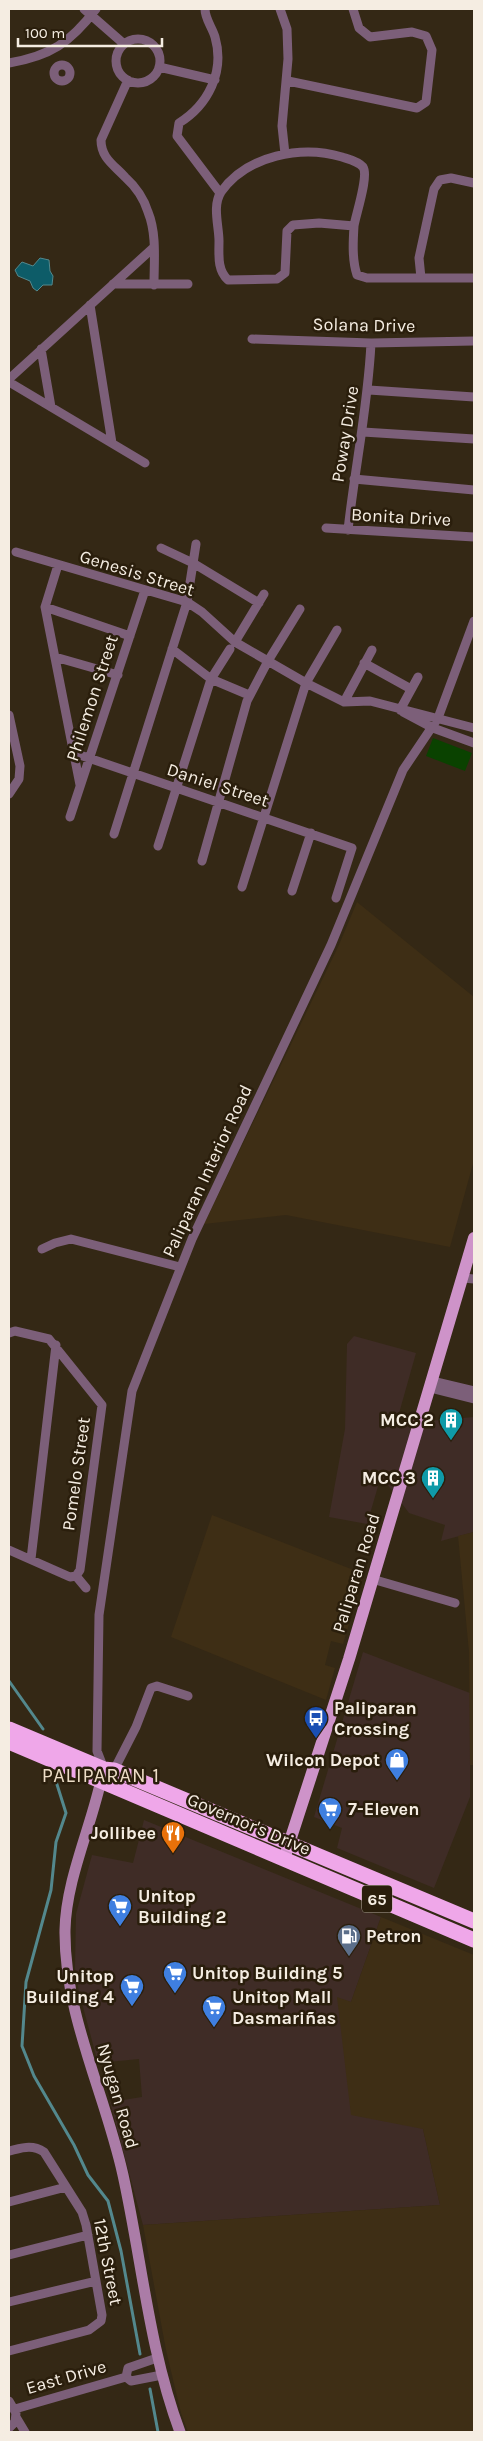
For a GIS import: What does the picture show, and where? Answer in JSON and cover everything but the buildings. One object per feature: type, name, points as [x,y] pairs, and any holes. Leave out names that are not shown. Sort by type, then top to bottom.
[{"type":"highway","name":"Governor's Drive","points":[[9,1729],[106,1773],[283,1860],[474,1940]]},
{"type":"highway","name":"Governor's Drive","points":[[9,1742],[106,1773],[290,1844],[474,1921]]},
{"type":"main road","name":"Paliparan Road","points":[[283,1860],[290,1844],[431,1384],[468,1278],[474,1238]]},
{"type":"main road","name":"Nyugan Road","points":[[106,1773],[68,1905],[66,1956],[76,2012],[123,2174],[158,2358],[180,2432]]},
{"type":"street","points":[[205,9],[218,51],[214,80],[200,108],[179,123],[177,136],[220,193]]},
{"type":"street","points":[[280,9],[286,29],[288,81],[282,126],[285,154]]},
{"type":"street","points":[[288,81],[417,108],[426,102],[432,50],[426,36],[412,32],[370,37],[359,28],[353,9]]},
{"type":"street","points":[[9,63],[32,59],[53,51],[90,11],[124,44]]},
{"type":"street","points":[[137,39],[150,42],[159,53],[159,67],[156,73],[147,81],[134,82],[122,76],[116,63],[116,56],[124,44],[137,39]]},
{"type":"street","points":[[53,51],[58,66]]},
{"type":"street","points":[[159,67],[214,80]]},
{"type":"street","points":[[128,80],[101,140],[101,150],[106,159],[126,178],[145,205],[153,227],[154,285]]},
{"type":"street","points":[[354,226],[319,223],[293,224],[287,231],[285,273],[277,279],[228,280],[220,267],[216,211],[220,193],[234,179],[253,166],[285,154],[308,152],[332,154],[355,162],[362,167],[365,173],[354,226],[353,264],[357,275],[367,278],[474,278]]},
{"type":"street","points":[[421,278],[419,258],[434,189],[440,180],[451,178],[474,183]]},
{"type":"street","points":[[144,463],[9,380],[153,248]]},
{"type":"street","points":[[113,284],[188,284]]},
{"type":"street","points":[[90,305],[112,443]]},
{"type":"street","name":"Solana Drive","points":[[252,339],[371,343],[474,341]]},
{"type":"street","name":"Poway Drive","points":[[348,530],[369,390],[371,343]]},
{"type":"street","points":[[41,349],[51,407]]},
{"type":"street","points":[[369,390],[474,397]]},
{"type":"street","points":[[363,432],[474,439]]},
{"type":"street","points":[[354,480],[474,490]]},
{"type":"street","name":"Bonita Drive","points":[[326,528],[474,535]]},
{"type":"street","points":[[114,834],[187,602],[196,544]]},
{"type":"street","points":[[161,548],[193,562],[258,603]]},
{"type":"street","name":"Genesis Street","points":[[16,552],[187,602],[202,612],[233,646],[268,661],[344,702],[370,701],[400,710],[419,712],[474,728]]},
{"type":"street","points":[[58,565],[45,607],[80,786]]},
{"type":"street","name":"Philemon Street","points":[[70,817],[145,590]]},
{"type":"street","points":[[158,846],[211,679],[264,594]]},
{"type":"street","points":[[45,607],[130,636]]},
{"type":"street","points":[[202,861],[250,695],[268,661],[300,610]]},
{"type":"street","name":"Paliparan Interior Road","points":[[106,1773],[97,1752],[99,1615],[132,1391],[180,1267],[331,945],[402,770],[433,728],[438,718],[474,620]]},
{"type":"street","points":[[242,887],[306,683],[337,630]]},
{"type":"street","points":[[172,649],[211,679],[250,695]]},
{"type":"street","points":[[344,702],[372,650]]},
{"type":"street","points":[[55,657],[118,674]]},
{"type":"street","points":[[364,663],[411,689]]},
{"type":"street","points":[[400,710],[418,677]]},
{"type":"street","name":"Genesis Street","points":[[400,710],[433,728],[474,743]]},
{"type":"street","points":[[9,715],[12,747],[20,766],[19,779],[9,794]]},
{"type":"street","name":"Daniel Street","points":[[74,753],[263,816],[352,848],[336,898]]},
{"type":"street","points":[[292,891],[311,834]]},
{"type":"street","points":[[42,1249],[55,1243],[70,1240],[180,1267]]},
{"type":"street","name":"Pomelo Street","points":[[9,1333],[14,1331],[49,1339],[56,1345],[102,1405],[80,1570],[73,1576]]},
{"type":"street","points":[[31,1558],[56,1345]]},
{"type":"street","points":[[431,1384],[474,1392]]},
{"type":"street","points":[[431,1384],[474,1399]]},
{"type":"street","points":[[9,1550],[73,1576],[86,1588]]},
{"type":"street","points":[[372,1579],[455,1603]]},
{"type":"street","points":[[106,1773],[136,1727],[151,1688],[156,1686],[188,1696]]},
{"type":"street","name":"12th Street","points":[[9,2151],[28,2147],[37,2148],[44,2152],[82,2212],[102,2314],[101,2321],[95,2327],[9,2351]]},
{"type":"street","points":[[9,2202],[66,2187]]},
{"type":"street","points":[[9,2255],[88,2235]]},
{"type":"street","points":[[9,2302],[96,2281]]},
{"type":"street","name":"East Drive","points":[[126,2377],[128,2368],[158,2358]]},
{"type":"street","name":"East Drive","points":[[126,2377],[131,2381],[162,2375]]},
{"type":"street","name":"East Drive","points":[[16,2413],[126,2377]]},
{"type":"street","points":[[9,2401],[25,2432]]},
{"type":"street","points":[[9,2428],[16,2413]]},
{"type":"shaded area","points":[[357,902],[474,997],[474,1160],[450,1247],[286,1215],[204,1224],[338,947]]},
{"type":"shaded area","points":[[354,1336],[416,1353],[396,1424],[474,1417],[474,1532],[441,1541],[445,1525],[409,1513],[381,1476],[367,1524],[329,1517],[345,1429],[347,1344]]},
{"type":"shaded area","points":[[212,1515],[364,1574],[343,1644],[331,1641],[325,1665],[335,1668],[326,1700],[171,1637]]},
{"type":"shaded area","points":[[474,1532],[474,1765],[470,1765],[469,1652],[458,1536]]},
{"type":"shaded area","name":"Wilcon Depot","points":[[363,1652],[470,1693],[470,1797],[434,1888],[337,1848],[342,1828],[314,1817]]},
{"type":"shaded area","name":"Unitop Mall Dasmariñas","points":[[144,1820],[381,1917],[351,2002],[337,1998],[423,2129],[440,2205],[143,2225],[110,2102],[142,2097],[139,2059],[98,2063],[79,1992],[75,1968],[76,1914],[92,1855],[133,1863]]},
{"type":"shaded area","points":[[381,1917],[474,1955],[474,2432],[188,2432],[181,2413],[166,2350],[143,2225],[440,2205],[423,2129],[351,2115],[337,1997],[351,2002]]},
{"type":"green space","points":[[433,738],[472,753],[465,771],[426,756]]},
{"type":"water","points":[[40,258],[49,260],[50,271],[53,276],[52,285],[43,285],[37,291],[33,288],[30,281],[18,276],[15,270],[22,262],[33,266]]},
{"type":"waterway","points":[[9,1681],[43,1729]]},
{"type":"waterway","points":[[54,1775],[66,1813],[56,1842],[51,1890],[26,1982],[22,2046],[34,2076],[74,2145],[88,2175],[108,2201],[121,2251],[140,2354]]},
{"type":"waterway","points":[[150,2389],[158,2432]]},
{"type":"place","name":"MCC 2","points":[[451,1441]]},
{"type":"place","name":"MCC 3","points":[[433,1499]]},
{"type":"place","name":"Paliparan Crossing","points":[[316,1739]]},
{"type":"place","name":"Wilcon Depot","points":[[397,1781]]},
{"type":"place","name":"7-Eleven","points":[[330,1830]]},
{"type":"place","name":"Jollibee","points":[[173,1854]]},
{"type":"place","name":"Unitop Building 2","points":[[120,1927]]},
{"type":"place","name":"Petron","points":[[349,1957]]},
{"type":"place","name":"Unitop Building 5","points":[[175,1994]]},
{"type":"place","name":"Unitop Building 4","points":[[132,2007]]},
{"type":"place","name":"Unitop Mall Dasmariñas","points":[[214,2028]]},
{"type":"district","name":"PALIPARAN 1","points":[[101,1775]]}]
